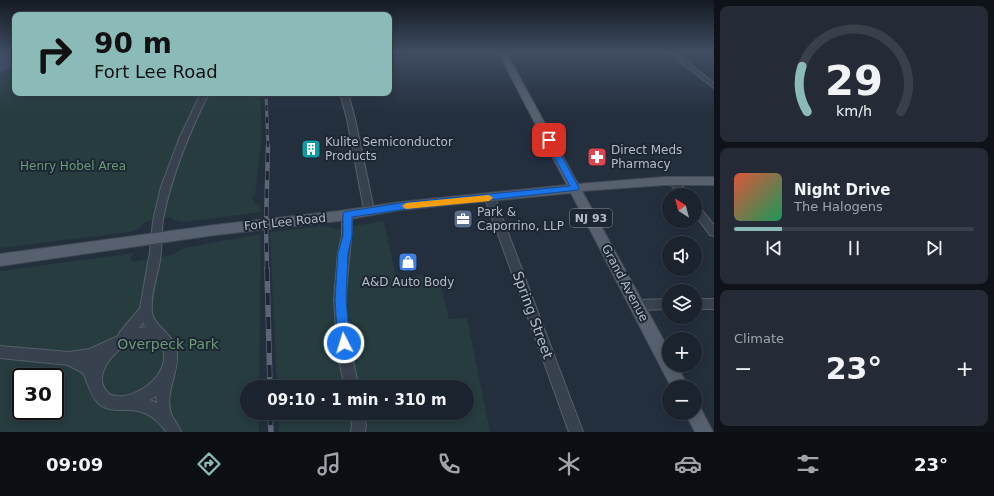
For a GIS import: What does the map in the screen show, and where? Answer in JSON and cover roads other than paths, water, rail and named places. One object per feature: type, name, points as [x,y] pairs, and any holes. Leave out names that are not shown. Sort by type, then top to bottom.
[{"type":"main road","name":"Grand Avenue","points":[[513,72],[676,380]]},
{"type":"main road","name":"Fort Lee Road","points":[[0,260],[215,230],[347,215],[369,210],[575,188],[673,181],[714,181]]},
{"type":"main road","points":[[698,420],[704,432]]},
{"type":"street","points":[[696,72],[714,86]]},
{"type":"street","points":[[95,382],[99,364],[105,354],[133,327],[146,310],[156,256],[160,210],[182,138],[203,96]]},
{"type":"street","points":[[345,96],[351,119],[369,210]]},
{"type":"street","points":[[673,181],[678,188]]},
{"type":"street","name":"Spring Street","points":[[490,198],[576,432]]},
{"type":"street","points":[[347,215],[347,236],[343,253],[340,300],[345,357],[350,380]]},
{"type":"street","points":[[702,217],[714,232]]},
{"type":"street","points":[[637,305],[662,304]]},
{"type":"street","points":[[702,304],[714,304]]},
{"type":"street","points":[[146,310],[151,325],[166,341],[171,352],[164,388],[165,416]]},
{"type":"street","points":[[0,352],[69,359],[91,355],[133,334],[144,332],[161,336]]},
{"type":"street","points":[[69,359],[88,368],[95,382],[98,393],[106,401],[117,404],[127,403],[150,406],[165,416],[174,432]]},
{"type":"street","points":[[127,403],[149,393],[159,384],[168,370]]},
{"type":"railway","points":[[266,96],[268,147]]},
{"type":"railway","points":[[267,270],[266,224],[268,147]]},
{"type":"railway","points":[[267,269],[270,380]]},
{"type":"railway","points":[[270,420],[271,432]]},
{"type":"place","name":"Kulite Semiconductor Products","points":[[311,149]]},
{"type":"place","name":"Direct Meds Pharmacy","points":[[597,157]]},
{"type":"place","name":"Park & Caporrino, LLP","points":[[463,219]]},
{"type":"place","name":"A&D Auto Body","points":[[408,262]]},
{"type":"park label","name":"Henry Hobel Area","points":[[73,166]]},
{"type":"park label","name":"Overpeck Park","points":[[168,344]]}]
